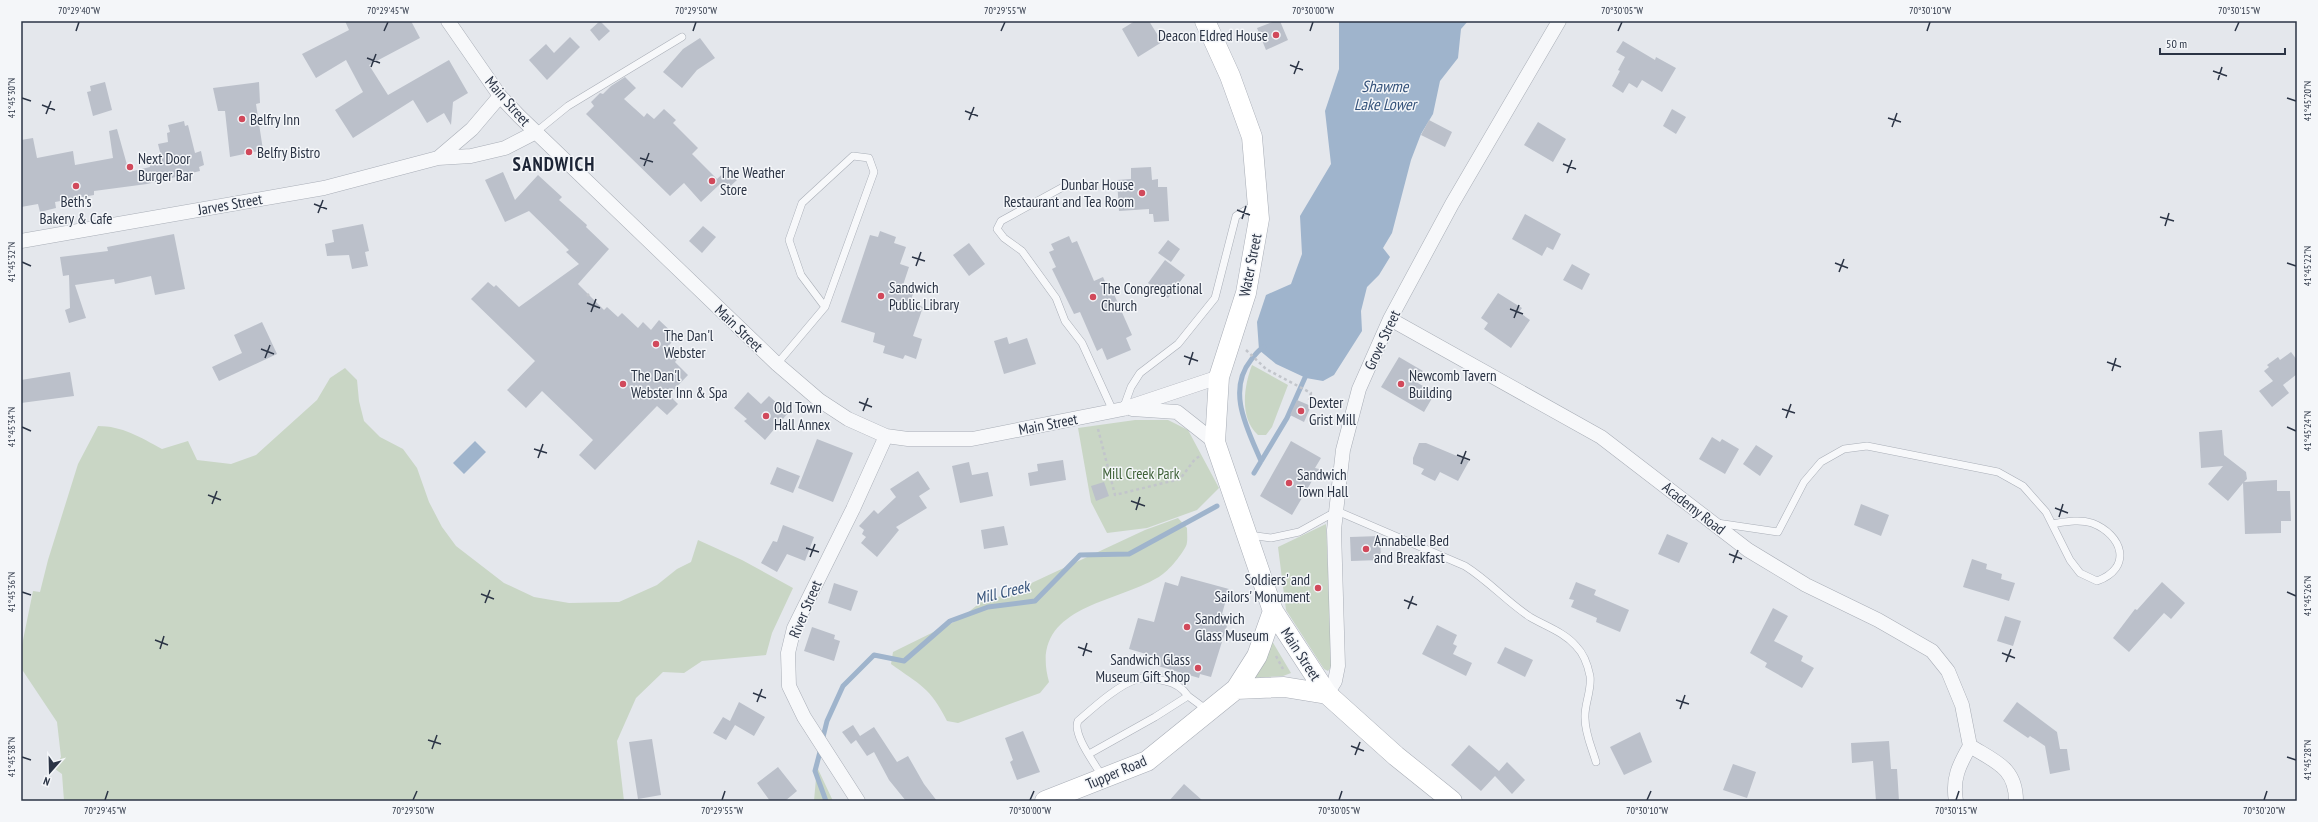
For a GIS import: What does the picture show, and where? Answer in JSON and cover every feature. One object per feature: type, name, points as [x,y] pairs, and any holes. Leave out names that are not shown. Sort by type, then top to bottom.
[{"type":"main road","name":"Water Street","points":[[1205,21],[1230,76],[1252,138],[1259,219],[1246,293],[1219,377],[1216,445]]},
{"type":"main road","name":"Main Street","points":[[1216,445],[1273,611],[1327,694],[1396,756],[1452,801]]},
{"type":"main road","name":"Tupper Road","points":[[1045,801],[1147,761],[1236,689],[1257,656],[1273,611]]},
{"type":"main road","points":[[1236,689],[1284,687],[1327,694]]},
{"type":"street","name":"Main Street","points":[[448,21],[500,96],[536,132],[777,364],[819,400],[848,419],[886,436],[908,439],[972,439],[1118,410],[1219,377]]},
{"type":"street","name":"Grove Street","points":[[1327,694],[1335,681],[1338,666],[1334,540],[1337,511],[1344,450],[1359,389],[1390,319],[1452,204],[1559,21]]},
{"type":"street","name":"Jarves Street","points":[[438,158],[472,129],[500,96]]},
{"type":"street","name":"Jarves Street","points":[[21,241],[324,188],[438,158],[471,156],[505,148],[536,132]]},
{"type":"street","name":"Academy Road","points":[[1390,319],[1602,437],[1748,550],[1800,581],[1878,620],[1932,651],[1948,671],[1959,698],[1970,746]]},
{"type":"street","name":"Main Street","points":[[1118,410],[1177,412],[1216,445]]},
{"type":"street","name":"River Street","points":[[858,801],[814,732],[789,686],[788,653],[794,628],[853,509],[886,436]]},
{"type":"street","points":[[1956,801],[1954,787],[1957,768],[1970,746],[2012,775],[2016,788],[2016,801]]},
{"type":"lane","points":[[536,132],[568,106],[682,38]]},
{"type":"lane","points":[[777,364],[825,307],[874,172],[869,158],[853,156],[802,203],[789,240],[801,275],[825,307]]},
{"type":"lane","points":[[1062,187],[1001,221],[997,229],[1004,238],[1022,251],[1056,298],[1065,321],[1082,343],[1118,410]]},
{"type":"lane","points":[[1118,410],[1140,373],[1178,344],[1215,298],[1236,216],[1258,202]]},
{"type":"lane","points":[[1713,522],[1778,532],[1804,482],[1821,462],[1844,449],[1867,446],[1998,472],[2023,486],[2046,512],[2052,524],[2070,560],[2080,573],[2097,581],[2109,577],[2116,570],[2121,554],[2117,541],[2109,532],[2091,523],[2071,520],[2052,524]]},
{"type":"lane","points":[[1247,535],[1271,538],[1299,532],[1337,511],[1465,566],[1482,576],[1502,596],[1531,617],[1550,626],[1576,645],[1585,659],[1590,678],[1585,718],[1587,732],[1596,762]]},
{"type":"lane","points":[[1104,778],[1076,730],[1078,721],[1125,685],[1139,678],[1153,678],[1174,683],[1183,689],[1188,696],[1209,711]]},
{"type":"lane","points":[[1089,754],[1155,717],[1188,696]]},
{"type":"path","points":[[1248,353],[1294,386],[1311,393],[1309,400]]},
{"type":"path","points":[[1094,415],[1115,495],[1180,479],[1195,458],[1216,445]]},
{"type":"path","points":[[1273,650],[1286,673]]},
{"type":"green space","points":[[1252,365],[1288,385],[1272,427],[1266,435],[1258,435],[1252,428],[1246,411],[1245,392]]},
{"type":"green space","points":[[345,368],[357,380],[359,401],[364,421],[380,437],[403,449],[417,468],[429,502],[442,527],[456,546],[504,583],[534,597],[569,603],[619,602],[657,585],[677,569],[691,562],[698,540],[742,560],[793,588],[772,633],[766,655],[702,661],[684,673],[663,672],[636,698],[617,741],[624,801],[64,801],[62,774],[55,769],[61,757],[57,722],[21,668],[21,650],[33,591],[40,592],[48,560],[78,464],[98,426],[107,426],[123,430],[162,449],[188,441],[197,460],[231,464],[256,455],[317,400],[330,378]]},
{"type":"green space","name":"Mill Creek Park","points":[[1135,420],[1168,420],[1188,430],[1219,488],[1197,510],[1147,528],[1107,533],[1091,502],[1078,428]]},
{"type":"green space","points":[[1178,518],[1187,528],[1187,544],[1177,559],[1161,576],[1139,587],[1079,612],[1062,623],[1051,638],[1046,657],[1049,682],[1040,693],[958,723],[947,721],[935,701],[924,688],[891,664],[893,652],[960,619],[981,602],[1008,594],[1145,530]]},
{"type":"green space","points":[[1326,524],[1332,666],[1328,671],[1324,669],[1286,610],[1278,547]]},
{"type":"green space","points":[[1272,641],[1291,673],[1283,676],[1252,678]]},
{"type":"green space","points":[[817,767],[833,801],[814,801]]},
{"type":"water","name":"Shawme Lake Lower","points":[[1339,21],[1468,21],[1461,29],[1458,58],[1440,81],[1433,114],[1421,134],[1411,160],[1392,233],[1383,248],[1390,257],[1379,275],[1367,287],[1361,311],[1362,331],[1334,375],[1323,381],[1306,378],[1276,364],[1259,350],[1257,322],[1266,295],[1291,284],[1302,254],[1300,216],[1331,164],[1325,111],[1339,69]]},
{"type":"water","points":[[475,441],[486,452],[464,474],[453,463]]},
{"type":"building","points":[[345,21],[411,21],[420,38],[369,65],[388,95],[449,60],[468,93],[453,102],[451,125],[444,113],[427,123],[413,100],[353,138],[335,110],[363,92],[346,60],[316,78],[302,54],[349,30]]},
{"type":"building","points":[[600,21],[610,31],[599,41],[590,30]]},
{"type":"building","points":[[1135,21],[1149,21],[1162,42],[1138,57],[1122,29]]},
{"type":"building","name":"Deacon Eldred House","points":[[1275,21],[1280,21],[1288,40],[1266,50],[1257,28]]},
{"type":"building","points":[[570,37],[580,47],[547,80],[529,60],[546,44],[554,53]]},
{"type":"building","points":[[700,38],[715,58],[697,70],[682,88],[663,72],[683,49]]},
{"type":"building","points":[[1623,41],[1655,60],[1656,57],[1676,68],[1662,92],[1642,80],[1637,88],[1629,83],[1623,93],[1612,86],[1625,57],[1616,52]]},
{"type":"building","points":[[625,77],[636,88],[624,99],[644,117],[647,113],[654,119],[664,109],[676,120],[673,123],[698,148],[692,154],[717,179],[727,170],[737,180],[726,190],[720,184],[701,202],[684,183],[670,196],[586,114],[594,106],[591,102],[600,93],[603,94],[611,86]]},
{"type":"building","points":[[105,82],[112,110],[93,116],[87,92],[91,91],[90,86]]},
{"type":"building","name":"Belfry Inn","points":[[259,82],[260,103],[256,104],[263,150],[230,157],[225,111],[218,111],[213,88]]},
{"type":"building","points":[[1672,109],[1686,117],[1676,134],[1663,126]]},
{"type":"building","points":[[1429,120],[1452,132],[1445,147],[1421,135]]},
{"type":"building","points":[[184,121],[185,126],[188,125],[195,153],[201,151],[204,165],[199,167],[200,171],[147,184],[94,191],[94,195],[55,202],[56,208],[40,212],[38,204],[21,207],[21,140],[33,138],[37,158],[73,151],[75,165],[113,158],[109,131],[117,129],[129,172],[150,167],[149,162],[162,160],[158,144],[168,142],[167,133],[170,132],[168,125]]},
{"type":"building","points":[[1538,122],[1566,139],[1553,162],[1524,145]]},
{"type":"building","name":"Dunbar House Restaurant and Tea Room","points":[[1151,167],[1152,180],[1158,179],[1158,187],[1167,187],[1169,221],[1154,222],[1153,214],[1149,214],[1149,209],[1119,211],[1117,180],[1131,179],[1131,168]]},
{"type":"building","points":[[503,172],[515,200],[538,175],[562,197],[559,200],[587,225],[586,227],[609,249],[578,284],[604,310],[607,307],[618,317],[622,313],[638,328],[643,322],[651,330],[659,320],[677,337],[668,346],[679,357],[675,362],[688,375],[669,395],[678,404],[667,415],[657,406],[595,470],[579,455],[593,440],[542,391],[526,408],[507,390],[535,361],[471,299],[488,282],[494,287],[496,285],[519,307],[579,264],[566,252],[569,250],[529,211],[505,222],[485,180]]},
{"type":"building","points":[[1525,214],[1561,234],[1553,250],[1547,247],[1542,256],[1512,239]]},
{"type":"building","points":[[363,224],[369,251],[365,252],[368,266],[352,269],[349,255],[327,256],[325,244],[334,242],[332,230]]},
{"type":"building","points":[[703,226],[716,237],[702,253],[689,241]]},
{"type":"building","name":"Sandwich Public Library","points":[[880,231],[896,237],[894,243],[906,247],[900,264],[909,267],[903,285],[915,289],[910,302],[923,307],[913,336],[922,339],[916,359],[905,355],[903,359],[883,353],[885,346],[873,342],[875,333],[841,322],[870,235],[878,237]]},
{"type":"building","points":[[174,234],[185,289],[155,295],[151,276],[115,284],[114,279],[75,285],[86,318],[69,323],[65,310],[70,308],[69,275],[63,276],[60,257],[108,251],[107,247]]},
{"type":"building","name":"The Congregational Church","points":[[1069,236],[1072,243],[1077,241],[1094,281],[1103,277],[1110,293],[1113,292],[1132,335],[1126,338],[1131,350],[1107,360],[1102,348],[1097,351],[1080,312],[1074,314],[1052,269],[1056,267],[1049,252],[1054,250],[1051,244]]},
{"type":"building","points":[[1168,240],[1180,249],[1171,262],[1158,253]]},
{"type":"building","points":[[969,243],[985,264],[969,276],[953,255]]},
{"type":"building","points":[[1165,260],[1185,275],[1168,298],[1148,283]]},
{"type":"building","points":[[1572,264],[1590,274],[1582,290],[1563,280]]},
{"type":"building","points":[[1498,293],[1522,308],[1519,312],[1530,320],[1511,348],[1484,329],[1488,323],[1481,318]]},
{"type":"building","points":[[262,322],[277,354],[219,381],[212,367],[242,353],[234,335]]},
{"type":"building","points":[[1007,337],[1009,344],[1027,338],[1036,364],[1004,374],[994,341]]},
{"type":"building","points":[[2291,352],[2297,360],[2297,374],[2283,385],[2289,393],[2272,407],[2259,391],[2273,381],[2264,371],[2269,367],[2267,365],[2278,357],[2280,360]]},
{"type":"building","name":"Newcomb Tavern Building","points":[[1399,357],[1423,371],[1416,382],[1435,393],[1424,412],[1381,387]]},
{"type":"building","points":[[70,372],[74,396],[21,403],[21,380]]},
{"type":"building","name":"Old Town Hall Annex","points":[[748,392],[761,404],[769,396],[788,413],[765,440],[744,421],[747,419],[734,408]]},
{"type":"building","name":"Dexter Grist Mill","points":[[1297,400],[1311,406],[1304,422],[1290,415]]},
{"type":"building","points":[[2222,430],[2224,455],[2246,472],[2247,479],[2244,482],[2277,480],[2277,491],[2290,491],[2291,521],[2281,521],[2281,533],[2245,534],[2243,483],[2228,501],[2208,484],[2223,466],[2201,468],[2199,432]]},
{"type":"building","points":[[1712,437],[1720,442],[1722,439],[1739,449],[1725,474],[1699,459]]},
{"type":"building","points":[[817,439],[853,453],[833,502],[798,488]]},
{"type":"building","name":"Sandwich Town Hall","points":[[1291,441],[1321,458],[1315,468],[1319,469],[1292,515],[1260,496]]},
{"type":"building","points":[[1419,443],[1426,443],[1469,461],[1458,481],[1440,472],[1435,481],[1421,474],[1424,469],[1413,464],[1413,458]]},
{"type":"building","points":[[1756,445],[1773,456],[1760,476],[1743,464]]},
{"type":"building","points":[[1063,460],[1066,480],[1030,486],[1028,473],[1038,471],[1037,464]]},
{"type":"building","points":[[969,462],[972,475],[988,472],[993,496],[960,503],[952,466]]},
{"type":"building","points":[[777,467],[800,476],[793,493],[770,484]]},
{"type":"building","points":[[918,471],[930,489],[919,496],[927,508],[896,527],[899,530],[877,557],[861,543],[866,537],[862,534],[864,530],[859,526],[874,510],[878,514],[896,497],[890,489]]},
{"type":"building","points":[[1104,482],[1109,496],[1096,501],[1091,486]]},
{"type":"building","points":[[1861,504],[1889,515],[1881,536],[1854,525]]},
{"type":"building","points":[[783,525],[814,537],[805,561],[787,554],[777,572],[761,563],[773,541],[777,542]]},
{"type":"building","points":[[1004,526],[1008,545],[984,549],[981,530]]},
{"type":"building","points":[[1667,534],[1688,543],[1679,563],[1658,554]]},
{"type":"building","name":"Annabelle Bed and Breakfast","points":[[1380,536],[1381,560],[1351,561],[1350,537]]},
{"type":"building","points":[[1972,559],[1987,564],[1986,569],[2002,574],[2001,579],[2015,583],[2009,601],[1963,587]]},
{"type":"building","points":[[1181,576],[1229,589],[1222,614],[1230,616],[1211,677],[1200,674],[1199,678],[1158,666],[1160,658],[1129,649],[1138,618],[1154,622],[1165,582],[1178,586]]},
{"type":"building","points":[[1576,582],[1596,590],[1594,595],[1629,610],[1620,632],[1596,622],[1597,618],[1571,607],[1574,600],[1569,599]]},
{"type":"building","points":[[2162,582],[2185,603],[2171,619],[2164,613],[2129,652],[2113,638],[2135,609],[2137,610]]},
{"type":"building","points":[[834,583],[858,591],[851,611],[828,603]]},
{"type":"building","points":[[1773,608],[1788,616],[1774,641],[1803,656],[1801,661],[1814,668],[1802,688],[1765,667],[1767,663],[1750,653]]},
{"type":"building","points":[[2005,616],[2021,621],[2013,646],[1997,641]]},
{"type":"building","points":[[1437,625],[1457,635],[1453,644],[1457,646],[1453,654],[1472,663],[1466,676],[1422,654]]},
{"type":"building","points":[[812,627],[835,635],[834,639],[840,641],[834,661],[804,651]]},
{"type":"building","points":[[1505,647],[1533,660],[1525,677],[1497,663]]},
{"type":"building","points":[[739,702],[765,717],[754,736],[735,725],[726,740],[713,733],[723,717],[730,721]]},
{"type":"building","points":[[2017,702],[2057,732],[2060,749],[2067,749],[2070,770],[2050,774],[2045,746],[2030,736],[2028,738],[2003,721]]},
{"type":"building","points":[[853,725],[860,736],[874,727],[897,762],[908,756],[924,784],[937,801],[906,801],[889,780],[874,752],[867,756],[856,740],[851,744],[842,732]]},
{"type":"building","points":[[1023,731],[1040,772],[1017,780],[1010,762],[1013,760],[1005,738]]},
{"type":"building","points":[[1640,732],[1652,762],[1624,775],[1610,747]]},
{"type":"building","points":[[652,739],[661,795],[638,799],[629,742]]},
{"type":"building","points":[[1889,741],[1891,769],[1897,769],[1899,801],[1876,801],[1873,761],[1852,763],[1851,743]]},
{"type":"building","points":[[1469,745],[1499,771],[1507,762],[1525,780],[1512,794],[1495,776],[1481,791],[1451,765]]},
{"type":"building","points":[[1733,764],[1756,772],[1747,798],[1723,790]]},
{"type":"building","points":[[778,767],[797,791],[785,801],[770,801],[757,783]]},
{"type":"building","points":[[1184,784],[1203,801],[1169,801]]},
{"type":"waterway","points":[[1261,461],[1250,436],[1242,410],[1240,384],[1244,372],[1251,360],[1255,354],[1264,347]]},
{"type":"waterway","points":[[1254,473],[1287,418],[1307,373]]},
{"type":"waterway","name":"Mill Creek","points":[[822,741],[827,721],[843,686],[874,655],[904,661],[950,621],[988,607],[1035,601],[1080,555],[1129,554],[1217,506]]},
{"type":"waterway","name":"Mill Creek","points":[[821,748],[815,771],[826,801]]},
{"type":"place","name":"Deacon Eldred House","points":[[1276,35]]},
{"type":"place","name":"Belfry Inn","points":[[242,119]]},
{"type":"place","name":"Belfry Bistro","points":[[249,152]]},
{"type":"place","name":"Next Door Burger Bar","points":[[130,167]]},
{"type":"place","name":"The Weather Store","points":[[712,181]]},
{"type":"place","name":"Beth's Bakery & Cafe","points":[[76,186]]},
{"type":"place","name":"Dunbar House Restaurant and Tea Room","points":[[1142,193]]},
{"type":"place","name":"Sandwich Public Library","points":[[881,296]]},
{"type":"place","name":"The Congregational Church","points":[[1093,297]]},
{"type":"place","name":"The Dan'l Webster","points":[[656,344]]},
{"type":"place","name":"The Dan'l Webster Inn & Spa","points":[[623,384]]},
{"type":"place","name":"Newcomb Tavern Building","points":[[1401,384]]},
{"type":"place","name":"Dexter Grist Mill","points":[[1301,411]]},
{"type":"place","name":"Old Town Hall Annex","points":[[766,416]]},
{"type":"place","name":"Sandwich Town Hall","points":[[1289,483]]},
{"type":"place","name":"Annabelle Bed and Breakfast","points":[[1366,549]]},
{"type":"place","name":"Soldiers' and Sailors' Monument","points":[[1318,588]]},
{"type":"place","name":"Sandwich Glass Museum","points":[[1187,627]]},
{"type":"place","name":"Sandwich Glass Museum Gift Shop","points":[[1198,668]]},
{"type":"district","name":"SANDWICH","points":[[554,164]]}]
